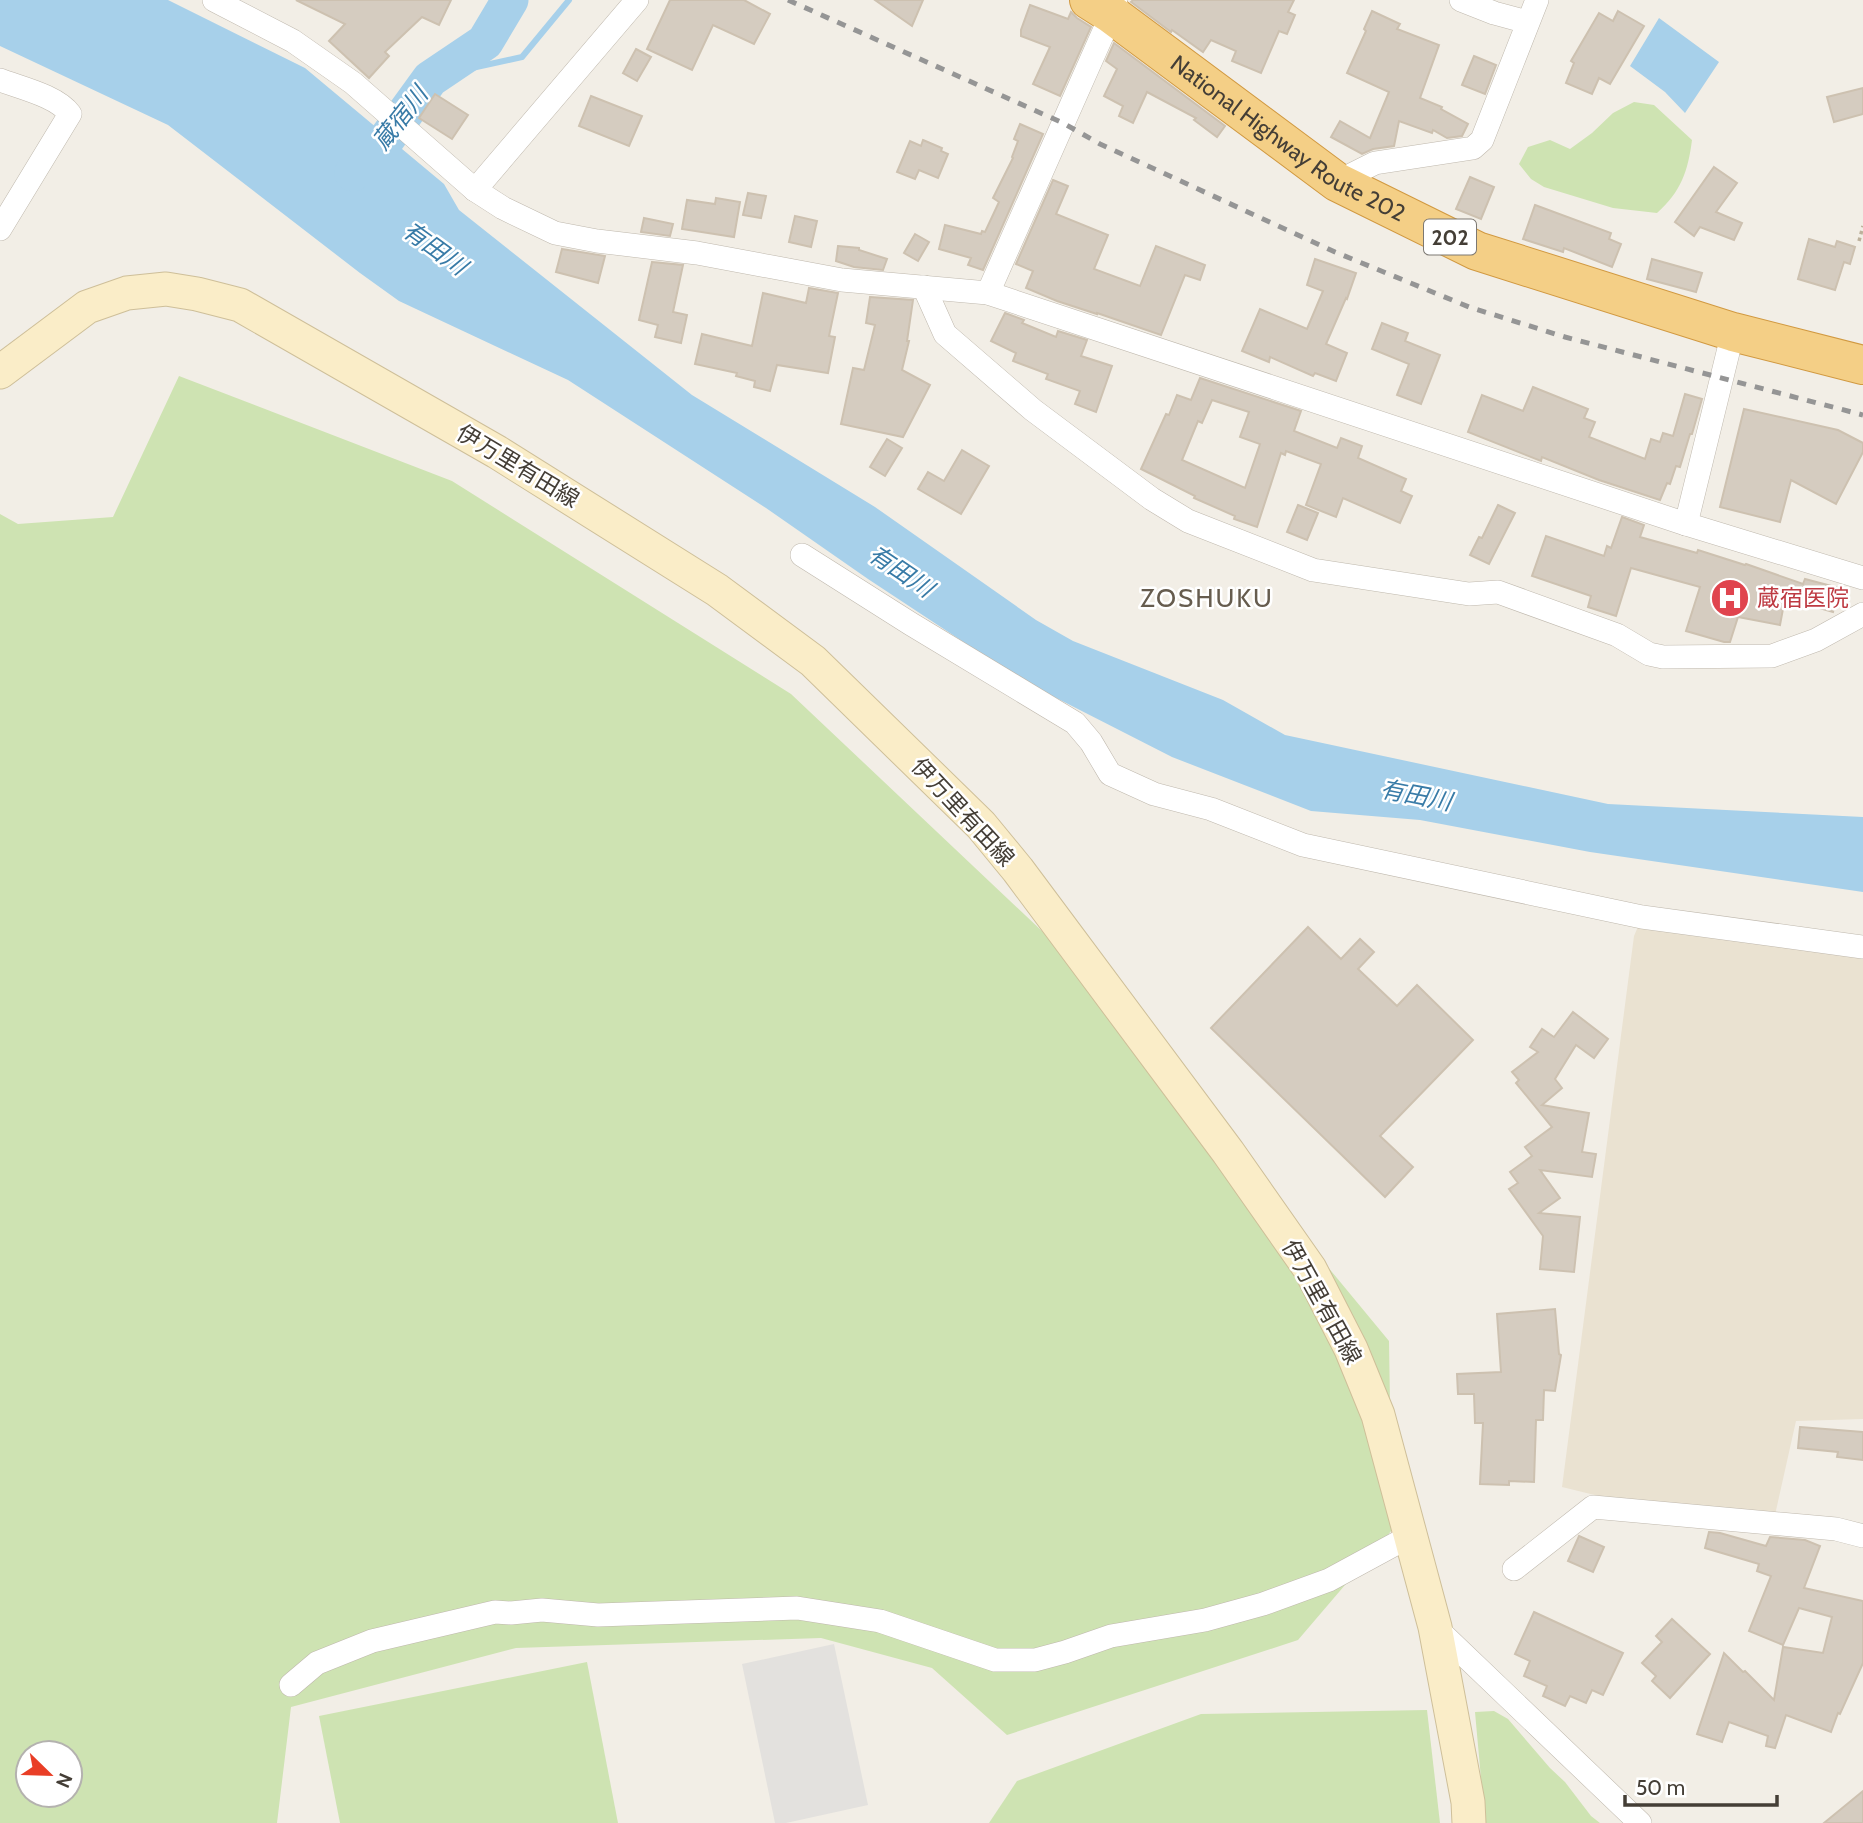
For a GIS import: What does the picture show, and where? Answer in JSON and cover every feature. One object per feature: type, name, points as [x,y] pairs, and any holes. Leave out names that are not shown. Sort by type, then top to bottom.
[{"type":"highway","name":"National Highway Route 202","points":[[1106,5],[1337,181],[1477,251],[1733,332],[1863,365]]},
{"type":"main road","name":"伊万里有田線","points":[[0,372],[87,307],[127,293],[166,289],[240,304],[497,452],[717,590],[813,661],[981,825],[1018,870],[1228,1152],[1310,1269],[1351,1349],[1378,1415],[1436,1627],[1468,1802],[1469,1823]]},
{"type":"street","points":[[214,0],[293,41],[353,83],[475,190],[503,208],[555,233],[697,253],[842,280],[988,293],[1686,524],[1863,578]]},
{"type":"street","points":[[475,190],[637,0]]},
{"type":"street","points":[[1461,0],[1527,22]]},
{"type":"street","points":[[1337,181],[1375,163],[1473,148],[1482,140],[1536,0]]},
{"type":"street","points":[[988,293],[1106,5]]},
{"type":"street","points":[[0,80],[47,97],[66,108],[70,114],[0,229]]},
{"type":"street","points":[[924,287],[945,334],[1033,410],[1152,499],[1188,521],[1313,570],[1469,594],[1498,592],[1617,635],[1649,654],[1663,657],[1772,656],[1816,640],[1863,614]]},
{"type":"street","points":[[1686,524],[1733,332]]},
{"type":"street","points":[[802,555],[1075,723],[1091,742],[1110,774],[1154,794],[1211,809],[1303,845],[1642,917],[1863,947]]},
{"type":"street","points":[[1514,1570],[1594,1507],[1836,1530],[1863,1536]]},
{"type":"street","points":[[291,1685],[317,1663],[372,1641],[495,1612],[542,1610],[598,1615],[797,1608],[880,1621],[995,1660],[1035,1660],[1111,1636],[1205,1620],[1263,1604],[1329,1580],[1412,1535]]},
{"type":"street","points":[[1436,1627],[1640,1823]]},
{"type":"path","points":[[1859,241],[1863,226]]},
{"type":"shaded area","points":[[1640,922],[1863,953],[1863,1419],[1796,1421],[1775,1515],[1615,1500],[1562,1487],[1634,936]]},
{"type":"shaded area","points":[[834,1644],[868,1805],[775,1823],[742,1664]]},
{"type":"green space","points":[[1634,102],[1654,105],[1692,140],[1688,162],[1678,189],[1657,213],[1613,208],[1544,187],[1531,179],[1519,164],[1528,147],[1550,140],[1570,149],[1613,113]]},
{"type":"green space","points":[[179,376],[452,481],[791,694],[1080,967],[1389,1341],[1392,1530],[1298,1640],[1007,1735],[932,1668],[821,1638],[516,1648],[291,1707],[277,1823],[0,1823],[0,514],[18,524],[113,517]]},
{"type":"green space","points":[[587,1662],[618,1823],[340,1823],[319,1716]]},
{"type":"green space","points":[[1427,1710],[1440,1823],[989,1823],[1017,1781],[1201,1714]]},
{"type":"green space","points":[[1494,1711],[1508,1719],[1565,1782],[1591,1816],[1600,1823],[1485,1823],[1475,1712]]},
{"type":"water","name":"有田川","points":[[0,0],[168,0],[305,68],[444,184],[459,210],[692,395],[875,507],[1036,620],[1073,641],[1223,700],[1285,735],[1608,804],[1863,817],[1863,892],[1590,852],[1420,820],[1311,811],[1172,757],[1021,680],[766,508],[568,380],[399,301],[168,125],[0,46]]},
{"type":"water","points":[[1659,18],[1719,62],[1685,113],[1665,92],[1630,66]]},
{"type":"building","points":[[296,0],[451,0],[439,25],[422,17],[385,52],[389,56],[369,78],[329,41],[345,24]]},
{"type":"building","points":[[670,0],[744,0],[770,14],[754,44],[713,25],[692,70],[647,49]]},
{"type":"building","points":[[875,0],[923,0],[912,26]]},
{"type":"building","points":[[1294,0],[1288,12],[1295,15],[1287,34],[1279,31],[1261,73],[1232,61],[1236,51],[1211,40],[1203,52],[1172,30],[1171,32],[1131,2]]},
{"type":"building","points":[[1030,5],[1068,19],[1071,12],[1091,27],[1060,96],[1033,84],[1050,47],[1021,36]]},
{"type":"building","points":[[1372,11],[1400,24],[1397,29],[1439,45],[1420,98],[1442,107],[1441,109],[1468,124],[1462,136],[1447,138],[1433,130],[1432,133],[1399,121],[1394,146],[1373,149],[1362,154],[1331,137],[1340,121],[1370,138],[1389,92],[1347,73]]},
{"type":"building","points":[[1618,11],[1644,26],[1610,84],[1599,78],[1592,94],[1566,83],[1574,63],[1571,61],[1599,13],[1613,21]]},
{"type":"building","points":[[1114,43],[1225,126],[1217,137],[1194,120],[1196,118],[1147,92],[1133,123],[1119,116],[1123,106],[1104,96],[1117,69],[1106,61]]},
{"type":"building","points":[[636,49],[651,57],[637,81],[623,73]]},
{"type":"building","points":[[1474,56],[1496,65],[1485,94],[1462,85]]},
{"type":"building","points":[[1863,88],[1863,114],[1834,122],[1827,97]]},
{"type":"building","points":[[435,94],[468,115],[452,139],[419,118]]},
{"type":"building","points":[[591,96],[642,116],[629,146],[579,126]]},
{"type":"building","points":[[1020,124],[1043,134],[983,270],[968,265],[971,258],[939,249],[945,225],[981,234],[982,231],[985,232],[999,202],[993,198],[1013,158],[1018,141],[1014,139]]},
{"type":"building","points":[[923,140],[942,148],[941,151],[948,154],[938,178],[919,170],[915,179],[897,172],[910,141],[921,146]]},
{"type":"building","points":[[1714,167],[1737,183],[1716,212],[1742,223],[1734,240],[1700,227],[1694,236],[1675,222]]},
{"type":"building","points":[[1470,177],[1494,187],[1481,219],[1456,209]]},
{"type":"building","points":[[1053,180],[1068,186],[1056,214],[1108,235],[1094,269],[1140,286],[1156,246],[1205,265],[1200,280],[1185,275],[1161,335],[1026,288],[1033,271],[1016,264]]},
{"type":"building","points":[[748,193],[766,196],[761,218],[743,215]]},
{"type":"building","points":[[716,198],[740,202],[734,237],[682,229],[687,200],[715,204]]},
{"type":"building","points":[[1535,205],[1611,233],[1609,239],[1621,244],[1612,267],[1564,248],[1563,252],[1523,239]]},
{"type":"building","points":[[795,216],[817,221],[811,247],[789,242]]},
{"type":"building","points":[[644,218],[673,224],[670,236],[641,232]]},
{"type":"building","points":[[915,234],[929,242],[918,261],[904,253]]},
{"type":"building","points":[[1809,239],[1835,247],[1837,241],[1855,247],[1850,264],[1844,262],[1835,290],[1798,279]]},
{"type":"building","points":[[838,246],[859,248],[887,259],[883,270],[854,267],[836,261]]},
{"type":"building","points":[[562,249],[605,256],[598,283],[556,272]]},
{"type":"building","points":[[1315,259],[1356,273],[1326,344],[1347,353],[1336,381],[1315,373],[1313,376],[1270,357],[1269,362],[1242,351],[1260,309],[1307,329],[1323,291],[1307,285]]},
{"type":"building","points":[[1652,259],[1702,273],[1696,292],[1647,279]]},
{"type":"building","points":[[652,262],[683,265],[673,312],[687,315],[681,343],[655,337],[658,325],[639,320]]},
{"type":"building","points":[[809,288],[838,293],[829,336],[835,337],[828,373],[777,365],[770,391],[754,387],[755,381],[736,376],[737,373],[695,364],[702,334],[752,346],[763,293],[806,303]]},
{"type":"building","points":[[870,297],[913,300],[909,341],[902,370],[930,385],[903,437],[841,424],[853,368],[864,370],[875,325],[866,323]]},
{"type":"building","points":[[1005,313],[1056,337],[1058,331],[1087,340],[1081,356],[1112,366],[1096,412],[1075,404],[1080,391],[1046,379],[1048,374],[1013,361],[1016,353],[991,341]]},
{"type":"building","points":[[1382,323],[1408,333],[1405,341],[1440,355],[1421,404],[1397,395],[1409,364],[1372,349]]},
{"type":"building","points":[[1200,378],[1301,411],[1294,431],[1337,448],[1341,438],[1362,446],[1358,458],[1406,479],[1401,491],[1412,496],[1400,523],[1343,498],[1336,517],[1306,505],[1321,464],[1286,451],[1285,455],[1281,453],[1257,527],[1234,519],[1235,516],[1194,498],[1195,496],[1141,469],[1177,395],[1191,400]],"holes":[[[1212,400],[1249,412],[1240,437],[1260,444],[1245,488],[1182,460],[1198,421],[1202,423]]]},
{"type":"building","points":[[1533,387],[1588,409],[1584,418],[1595,422],[1589,437],[1645,459],[1651,439],[1660,442],[1663,433],[1673,436],[1685,394],[1702,399],[1680,467],[1676,466],[1670,484],[1667,483],[1660,500],[1542,457],[1541,461],[1468,432],[1482,395],[1523,411]]},
{"type":"building","points":[[1744,409],[1838,430],[1863,443],[1863,452],[1836,504],[1791,480],[1780,522],[1720,507]]},
{"type":"building","points":[[887,439],[902,448],[885,476],[870,467]]},
{"type":"building","points":[[962,450],[989,466],[961,514],[918,489],[928,472],[944,481]]},
{"type":"building","points":[[1298,505],[1318,513],[1307,540],[1287,532]]},
{"type":"building","points":[[1498,505],[1515,513],[1489,564],[1470,555],[1479,537],[1482,538]]},
{"type":"building","points":[[1622,517],[1644,525],[1640,537],[1697,553],[1698,550],[1803,584],[1805,579],[1839,588],[1833,612],[1785,598],[1780,625],[1738,617],[1730,642],[1724,642],[1686,631],[1700,587],[1631,568],[1616,616],[1588,607],[1591,596],[1532,576],[1546,536],[1604,556],[1607,546],[1611,548]]},
{"type":"building","points":[[1308,927],[1341,959],[1360,939],[1374,952],[1358,969],[1397,1006],[1417,985],[1473,1040],[1380,1136],[1413,1167],[1385,1197],[1211,1028]]},
{"type":"building","points":[[1573,1012],[1608,1039],[1594,1058],[1576,1045],[1555,1079],[1562,1088],[1542,1105],[1589,1113],[1582,1152],[1596,1154],[1592,1177],[1540,1170],[1560,1198],[1539,1213],[1580,1217],[1574,1272],[1540,1269],[1543,1236],[1509,1189],[1518,1183],[1510,1172],[1532,1156],[1525,1147],[1552,1127],[1516,1083],[1519,1080],[1512,1072],[1538,1052],[1530,1047],[1542,1029],[1554,1037]]},
{"type":"building","points":[[1555,1309],[1561,1355],[1555,1391],[1544,1390],[1543,1420],[1536,1420],[1534,1482],[1480,1484],[1483,1423],[1475,1423],[1474,1394],[1458,1394],[1457,1374],[1501,1372],[1497,1314]]},
{"type":"building","points":[[1800,1427],[1863,1432],[1863,1460],[1837,1457],[1838,1452],[1798,1448]]},
{"type":"building","points":[[1709,1532],[1766,1546],[1770,1537],[1805,1540],[1820,1546],[1804,1588],[1863,1601],[1863,1663],[1831,1732],[1786,1715],[1775,1748],[1766,1746],[1768,1736],[1729,1722],[1722,1742],[1697,1734],[1724,1653],[1774,1700],[1783,1647],[1823,1653],[1832,1617],[1799,1608],[1783,1645],[1749,1631],[1771,1576],[1757,1571],[1759,1564],[1705,1548]]},
{"type":"building","points":[[1579,1536],[1604,1547],[1593,1572],[1568,1561]]},
{"type":"building","points":[[1534,1612],[1623,1653],[1603,1695],[1592,1690],[1586,1703],[1570,1696],[1565,1706],[1543,1696],[1547,1686],[1524,1676],[1530,1661],[1515,1654]]},
{"type":"building","points":[[1672,1619],[1710,1654],[1670,1698],[1652,1681],[1656,1676],[1642,1663],[1662,1642],[1656,1636]]},
{"type":"building","points":[[1863,1791],[1863,1823],[1824,1823]]},
{"type":"waterway","name":"蔵宿川","points":[[353,173],[385,141],[430,79],[485,42],[510,0]]},
{"type":"waterway","points":[[406,121],[440,75],[522,57],[569,0]]},
{"type":"railway","points":[[788,0],[1063,123],[1100,144],[1335,252],[1469,307],[1565,337],[1863,415]]},
{"type":"place","name":"蔵宿医院","points":[[1730,598]]},
{"type":"district","name":"ZOSHUKU","points":[[1207,598]]}]
